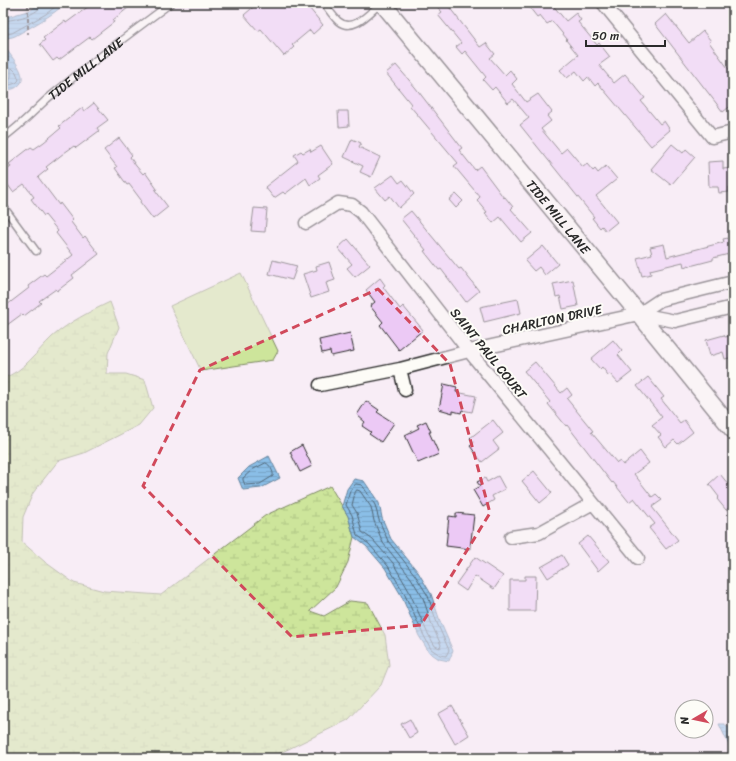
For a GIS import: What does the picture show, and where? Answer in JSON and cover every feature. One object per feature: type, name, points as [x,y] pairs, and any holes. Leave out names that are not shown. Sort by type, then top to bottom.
[{"type":"street","name":"TIDE MILL LANE","points":[[382,3],[733,430]]},
{"type":"street","points":[[603,3],[712,137],[733,132]]},
{"type":"street","name":"SAINT PAUL COURT","points":[[306,223],[338,203],[352,205],[361,212],[468,351],[638,558]]},
{"type":"street","name":"CHARLTON DRIVE","points":[[320,385],[400,369],[468,351],[639,314],[660,300],[733,282]]},
{"type":"street","name":"CHARLTON DRIVE","points":[[639,314],[675,321],[733,307]]},
{"type":"street","points":[[400,369],[404,390]]},
{"type":"street","points":[[511,537],[539,533],[593,503]]},
{"type":"lane","name":"TIDE MILL LANE","points":[[3,138],[18,127],[68,82],[171,3]]},
{"type":"lane","points":[[324,3],[337,20],[345,25],[359,22],[382,3]]},
{"type":"lane","points":[[3,206],[36,251]]},
{"type":"path","points":[[28,4],[28,34]]},
{"type":"highlighted area","points":[[378,289],[450,364],[490,513],[421,625],[292,637],[143,486],[200,370]]},
{"type":"green space","points":[[241,273],[278,351],[273,360],[201,371],[170,306]]},
{"type":"green space","points":[[110,302],[119,327],[108,353],[107,374],[126,374],[145,380],[153,408],[139,425],[84,453],[58,461],[33,493],[23,517],[22,542],[45,562],[74,583],[104,591],[161,595],[266,515],[330,486],[348,516],[354,537],[348,562],[336,587],[310,611],[324,616],[350,601],[368,603],[385,635],[389,665],[381,685],[348,720],[270,758],[3,758],[3,378],[18,371],[52,337],[72,322]]},
{"type":"water","points":[[40,3],[66,3],[54,13],[35,25],[15,36],[3,40],[3,18],[31,10]]},
{"type":"water","points":[[7,50],[19,68],[22,78],[21,83],[18,86],[9,90],[3,89],[3,83],[6,79],[7,73],[3,63],[3,53]]},
{"type":"water","points":[[269,456],[280,478],[261,488],[243,490],[238,478],[249,467]]},
{"type":"water","points":[[354,479],[364,481],[379,503],[382,518],[391,539],[418,572],[431,594],[440,621],[453,651],[449,661],[439,659],[429,652],[419,636],[401,595],[385,568],[366,546],[354,537],[348,516],[342,506],[347,489]]},
{"type":"water","points":[[719,724],[724,724],[733,730],[733,754]]},
{"type":"building","points":[[93,3],[134,3],[113,20],[114,22],[92,39],[90,37],[59,60],[57,58],[53,61],[40,44],[45,40],[43,38],[65,21],[66,23]]},
{"type":"building","points":[[258,3],[305,3],[323,25],[313,34],[310,30],[292,45],[294,47],[284,56],[261,29],[258,31],[244,15]]},
{"type":"building","points":[[434,3],[446,3],[480,47],[486,43],[495,54],[490,58],[505,75],[510,70],[517,79],[512,84],[526,102],[538,94],[552,112],[547,116],[551,121],[541,129],[561,153],[567,148],[583,167],[587,164],[593,171],[595,169],[598,173],[606,166],[617,179],[596,196],[617,222],[606,231],[602,226],[600,228],[592,218],[594,217],[520,125],[529,118],[513,99],[508,103],[495,87],[492,90],[483,80],[486,77],[465,51],[462,54],[456,47],[461,43],[438,15],[442,12]]},
{"type":"building","points":[[526,3],[551,3],[566,21],[576,13],[581,20],[578,22],[597,45],[599,43],[610,57],[599,65],[614,83],[625,74],[645,98],[641,101],[660,124],[664,121],[670,130],[651,146],[598,83],[595,86],[588,77],[584,81],[576,71],[567,78],[560,70],[578,55],[552,21],[547,24],[540,15],[537,17]]},
{"type":"building","points":[[666,14],[689,43],[703,31],[711,41],[709,42],[733,75],[733,104],[723,112],[655,24]]},
{"type":"building","points":[[396,65],[462,148],[459,150],[475,170],[480,166],[504,198],[505,197],[513,207],[511,209],[532,233],[521,242],[500,217],[493,223],[485,213],[487,212],[477,200],[480,197],[454,166],[458,163],[410,106],[411,104],[386,73]]},
{"type":"building","points":[[94,103],[108,120],[97,128],[99,131],[76,148],[74,146],[64,153],[46,167],[48,169],[38,177],[59,205],[60,203],[73,220],[71,222],[83,238],[85,236],[99,254],[72,275],[74,278],[57,291],[56,289],[39,301],[41,303],[24,316],[22,314],[3,328],[3,308],[29,288],[28,286],[44,274],[46,276],[73,255],[56,233],[58,231],[31,199],[34,197],[24,184],[13,192],[3,178],[3,172],[11,167],[9,164],[31,147],[34,149],[44,142],[61,128],[59,126],[82,108],[84,111]]},
{"type":"building","points":[[338,111],[348,111],[349,126],[339,127]]},
{"type":"building","points":[[119,138],[132,155],[130,157],[136,166],[143,174],[145,172],[157,189],[155,190],[168,207],[153,219],[129,184],[127,185],[115,168],[117,167],[104,150]]},
{"type":"building","points":[[352,139],[361,143],[359,147],[380,157],[371,177],[360,172],[363,166],[344,157]]},
{"type":"building","points":[[672,144],[683,153],[686,149],[695,157],[671,185],[651,169]]},
{"type":"building","points":[[321,146],[333,164],[318,175],[320,178],[310,185],[306,178],[285,194],[283,192],[274,198],[265,187],[298,161],[294,155],[301,151],[303,153],[310,149],[311,152]]},
{"type":"building","points":[[723,161],[723,169],[732,168],[733,187],[729,187],[729,192],[719,193],[718,187],[709,187],[708,162]]},
{"type":"building","points":[[393,175],[399,183],[403,180],[414,194],[399,208],[390,196],[385,200],[375,188]]},
{"type":"building","points":[[456,194],[463,201],[456,208],[449,200]]},
{"type":"building","points":[[254,208],[267,209],[265,232],[251,231]]},
{"type":"building","points":[[411,211],[479,291],[466,302],[441,269],[439,270],[424,251],[426,250],[401,219]]},
{"type":"building","points":[[733,237],[733,253],[690,266],[684,267],[683,262],[650,270],[651,274],[642,276],[637,258],[652,254],[650,247],[664,244],[667,257],[724,242],[723,239]]},
{"type":"building","points":[[348,239],[370,265],[355,277],[347,268],[352,264],[338,248]]},
{"type":"building","points":[[543,246],[558,264],[545,275],[539,267],[534,271],[525,261]]},
{"type":"building","points":[[273,260],[297,266],[292,280],[269,274]]},
{"type":"building","points":[[329,262],[335,280],[326,283],[329,292],[311,298],[303,274],[317,270],[316,266]]},
{"type":"building","points":[[380,278],[385,285],[383,287],[400,309],[403,306],[423,330],[399,350],[380,325],[383,322],[370,306],[375,302],[366,290]]},
{"type":"building","points":[[573,280],[578,306],[563,309],[560,296],[556,297],[553,284]]},
{"type":"building","points":[[518,299],[521,313],[484,322],[480,307]]},
{"type":"building","points":[[350,333],[354,351],[331,356],[330,351],[322,353],[319,340]]},
{"type":"building","points":[[724,335],[725,337],[733,335],[733,357],[725,359],[723,352],[710,356],[706,340]]},
{"type":"building","points":[[613,340],[622,351],[618,355],[632,372],[618,383],[610,374],[608,375],[602,367],[600,369],[591,359]]},
{"type":"building","points":[[535,362],[561,393],[567,388],[572,395],[567,399],[593,431],[591,432],[617,463],[620,461],[623,465],[640,451],[649,463],[634,474],[652,497],[656,494],[662,500],[652,507],[678,540],[666,549],[649,528],[655,524],[634,498],[629,502],[613,482],[612,483],[567,425],[566,426],[548,404],[550,402],[524,371]]},
{"type":"building","points":[[648,377],[664,397],[661,399],[680,423],[684,420],[693,432],[678,444],[674,440],[666,447],[658,437],[661,435],[652,425],[662,417],[637,386]]},
{"type":"building","points":[[444,384],[457,387],[456,392],[476,396],[472,412],[462,410],[461,413],[453,411],[453,413],[439,409]]},
{"type":"building","points":[[366,401],[379,410],[377,412],[394,423],[381,442],[369,434],[371,432],[362,426],[365,422],[357,415]]},
{"type":"building","points":[[493,420],[503,433],[493,441],[499,449],[482,462],[470,446],[474,443],[470,438]]},
{"type":"building","points":[[426,421],[431,432],[429,432],[439,454],[418,463],[405,435],[419,428],[417,425]]},
{"type":"building","points":[[302,445],[312,466],[300,472],[290,452]]},
{"type":"building","points":[[534,471],[552,493],[540,503],[522,481]]},
{"type":"building","points":[[720,474],[733,490],[733,505],[726,510],[717,499],[719,497],[709,484]]},
{"type":"building","points":[[498,476],[505,489],[492,496],[494,500],[483,507],[473,490],[480,486],[477,482],[485,478],[487,482]]},
{"type":"building","points":[[456,513],[474,515],[470,549],[446,546],[449,516],[456,517]]},
{"type":"building","points":[[588,536],[609,561],[598,571],[578,544]]},
{"type":"building","points":[[562,555],[568,565],[548,578],[541,567]]},
{"type":"building","points":[[475,557],[503,576],[494,589],[475,576],[466,591],[456,584]]},
{"type":"building","points":[[525,576],[536,576],[535,611],[510,611],[510,580],[525,580]]},
{"type":"building","points":[[452,706],[469,735],[455,744],[438,714]]},
{"type":"building","points":[[410,719],[417,733],[409,738],[401,724]]}]
